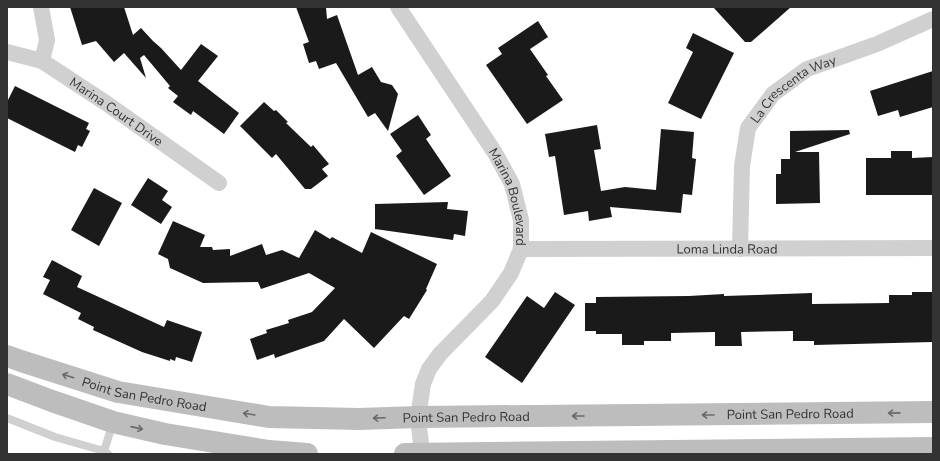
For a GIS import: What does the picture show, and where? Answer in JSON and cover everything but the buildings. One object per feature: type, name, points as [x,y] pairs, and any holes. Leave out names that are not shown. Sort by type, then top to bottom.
[{"type":"main road","name":"Point San Pedro Road","points":[[7,356],[118,392],[269,417],[359,419],[418,417],[933,412]]},
{"type":"main road","points":[[7,384],[113,422],[165,434],[269,452],[307,454]]},
{"type":"main road","points":[[414,454],[933,448]]},
{"type":"street","points":[[41,7],[47,40],[42,61]]},
{"type":"street","name":"Marina Boulevard","points":[[398,7],[494,153],[512,184],[522,220],[521,249],[511,273],[492,301],[440,354],[429,369],[423,384],[414,454]]},
{"type":"street","name":"La Crescenta Way","points":[[740,249],[742,166],[748,128],[773,94],[807,69],[877,44],[933,19]]},
{"type":"street","name":"Marina Court Drive","points":[[7,52],[42,61],[106,103],[219,183]]},
{"type":"street","name":"Loma Linda Road","points":[[521,249],[933,248]]},
{"type":"lane","points":[[7,418],[55,437],[106,453],[113,422]]}]
